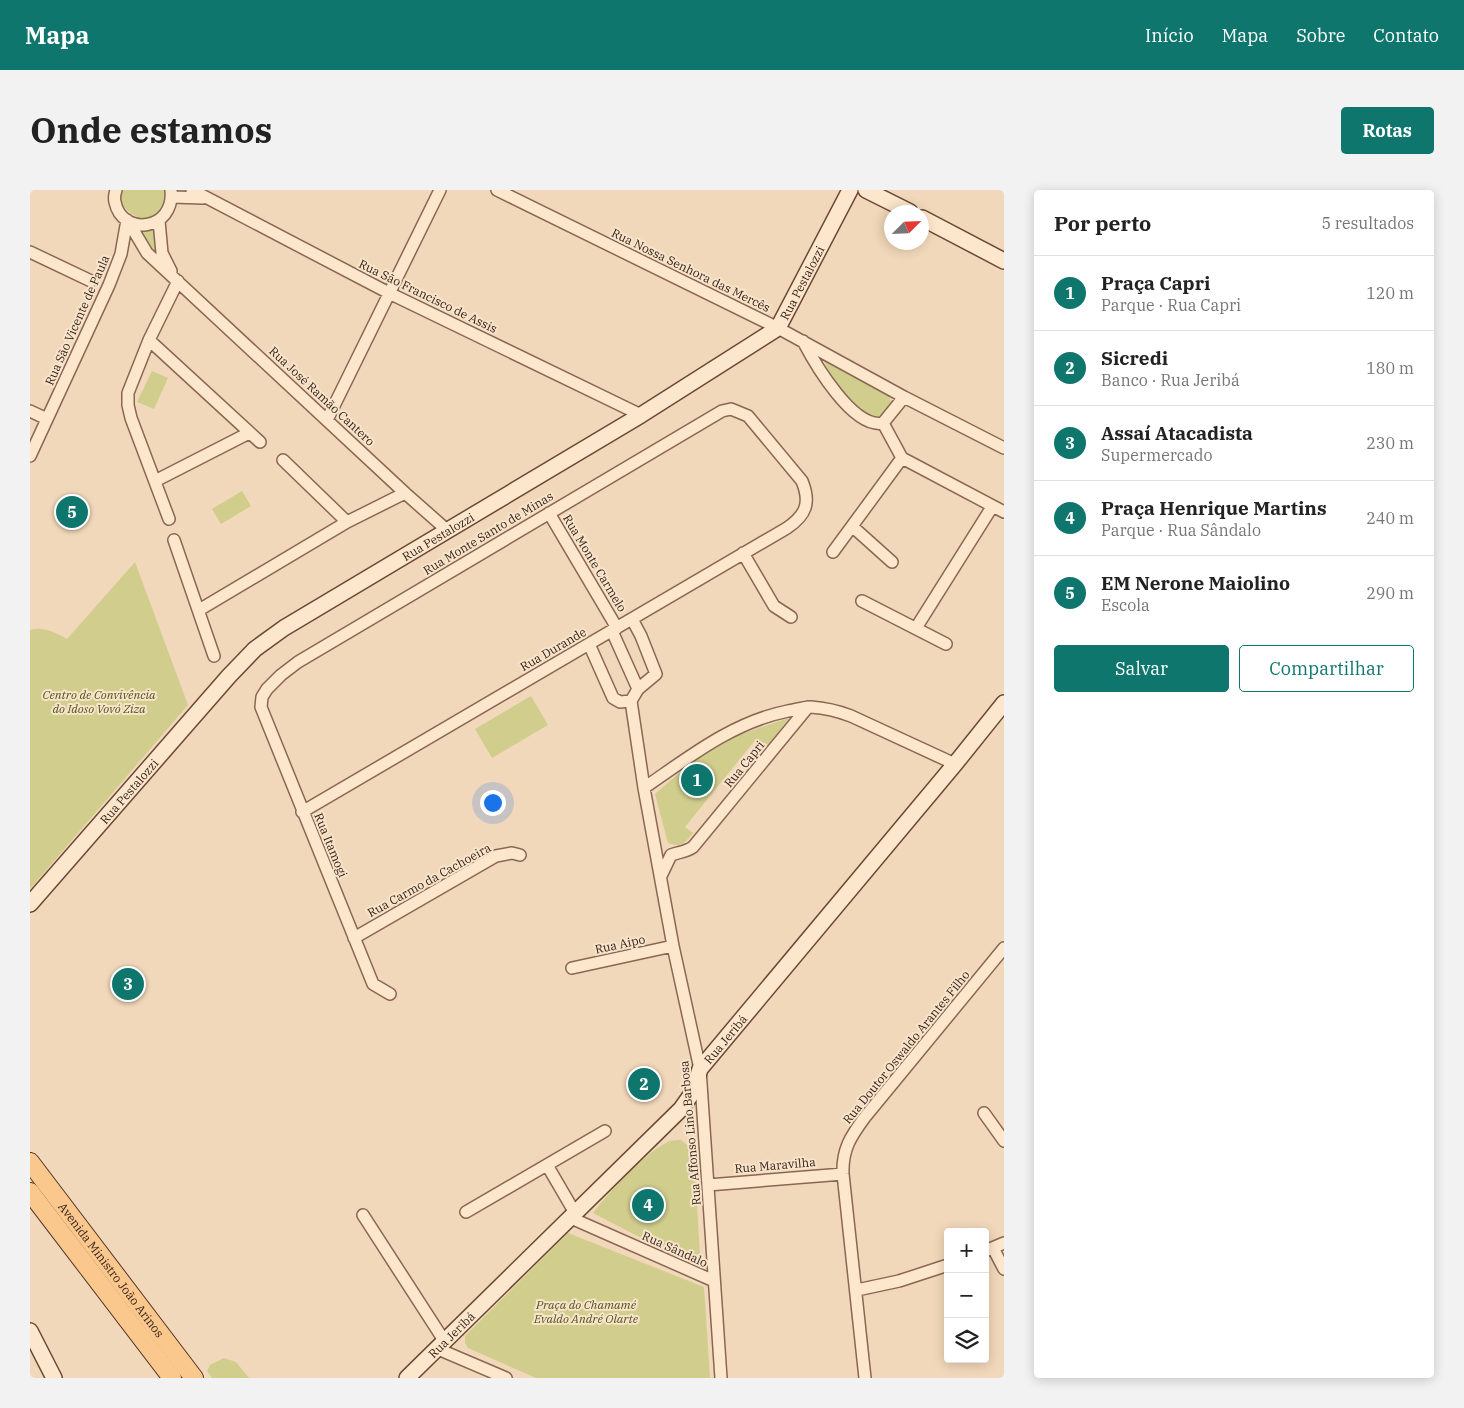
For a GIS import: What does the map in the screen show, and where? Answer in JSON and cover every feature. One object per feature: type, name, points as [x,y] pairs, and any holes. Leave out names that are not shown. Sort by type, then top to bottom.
[{"type":"main road","name":"Avenida Ministro João Arinos","points":[[30,1162],[194,1378]]},
{"type":"main road","name":"Avenida Ministro João Arinos","points":[[30,1192],[172,1378]]},
{"type":"street","name":"Rua José Ramão Cantero","points":[[116,190],[114,201],[121,216],[128,221],[147,253],[448,531]]},
{"type":"street","name":"Rua São Francisco de Assis","points":[[192,190],[389,293],[641,415]]},
{"type":"street","points":[[327,420],[440,190]]},
{"type":"street","name":"Rua Nossa Senhora das Mercês","points":[[497,190],[778,328],[904,397],[1004,448]]},
{"type":"street","name":"Rua Pestalozzi","points":[[30,904],[229,676],[255,649],[284,628],[641,415],[778,328],[850,190]]},
{"type":"street","points":[[866,190],[896,205]]},
{"type":"street","points":[[128,221],[138,225],[149,225],[159,221],[167,213],[172,194]]},
{"type":"street","name":"Rua São Francisco de Assis","points":[[172,194],[205,198]]},
{"type":"street","name":"Rua São Vicente de Paula","points":[[30,456],[109,286],[121,254],[128,221]]},
{"type":"street","points":[[159,221],[162,253],[178,281],[128,392],[128,405],[131,418],[169,518]]},
{"type":"street","points":[[929,222],[1004,260]]},
{"type":"street","points":[[30,252],[91,280]]},
{"type":"street","points":[[150,340],[260,442]]},
{"type":"street","points":[[803,342],[814,362],[838,396],[867,421],[876,425],[883,423],[904,397]]},
{"type":"street","name":"Rua Monte Santo de Minas","points":[[262,697],[281,675],[298,662],[722,411],[731,408],[738,411]]},
{"type":"street","points":[[30,411],[47,419]]},
{"type":"street","name":"Rua Durande","points":[[302,812],[797,521],[805,511],[806,491],[802,481],[748,416],[738,411]]},
{"type":"street","points":[[883,423],[902,458],[1004,512]]},
{"type":"street","points":[[155,482],[249,433]]},
{"type":"street","points":[[833,552],[902,458]]},
{"type":"street","points":[[283,460],[347,522]]},
{"type":"street","points":[[199,610],[347,522],[405,493]]},
{"type":"street","points":[[916,628],[992,507]]},
{"type":"street","name":"Rua Monte Carmelo","points":[[549,513],[614,629],[638,689]]},
{"type":"street","points":[[853,527],[892,562]]},
{"type":"street","points":[[174,540],[214,656]]},
{"type":"street","points":[[743,554],[774,606],[791,617]]},
{"type":"street","points":[[862,601],[946,644]]},
{"type":"street","name":"Rua Monte Carmelo","points":[[632,619],[656,674],[638,689],[632,706]]},
{"type":"street","points":[[589,644],[613,698],[632,706]]},
{"type":"street","name":"Rua Itamogi","points":[[262,697],[261,707],[373,984],[390,994]]},
{"type":"street","name":"Rua Jeribá","points":[[407,1378],[681,1109],[693,1092],[700,1069],[955,764],[1004,702]]},
{"type":"street","name":"Rua Affonso Lino Barbosa","points":[[632,706],[644,788],[673,946],[700,1069],[721,1378]]},
{"type":"street","name":"Rua Capri","points":[[661,876],[671,855],[693,848],[808,707]]},
{"type":"street","name":"Rua Capri","points":[[644,788],[710,742],[730,732],[763,718],[808,707],[834,710],[852,716],[955,764]]},
{"type":"street","name":"Rua Carmo da Cachoeira","points":[[354,938],[496,856],[512,853],[520,855]]},
{"type":"street","name":"Rua Aipo","points":[[572,968],[673,946]]},
{"type":"street","name":"Rua Doutor Oswaldo Arantes Filho","points":[[865,1378],[843,1160],[850,1138],[865,1117],[1004,948]]},
{"type":"street","points":[[984,1113],[1004,1141]]},
{"type":"street","points":[[466,1212],[605,1131]]},
{"type":"street","points":[[547,1165],[573,1216]]},
{"type":"street","name":"Rua Maravilha","points":[[708,1185],[844,1174]]},
{"type":"street","points":[[363,1215],[441,1346],[506,1378]]},
{"type":"street","name":"Rua Sândalo","points":[[573,1216],[714,1281]]},
{"type":"street","points":[[1004,1243],[989,1249],[1004,1269]]},
{"type":"street","points":[[857,1290],[899,1281],[944,1266]]},
{"type":"street","points":[[30,1331],[54,1378]]},
{"type":"green space","points":[[120,190],[185,190],[193,194],[164,195],[162,206],[155,214],[154,243],[158,260],[144,238],[137,217],[127,210],[122,203]]},
{"type":"green space","points":[[822,357],[889,396],[892,404],[882,415],[873,417],[864,413],[855,406],[838,386]]},
{"type":"green space","points":[[152,371],[168,378],[154,409],[137,402]]},
{"type":"green space","points":[[242,491],[251,506],[221,524],[212,509]]},
{"type":"green space","name":"Centro de Convivência do Idoso Vovó Ziza","points":[[135,562],[188,705],[30,889],[30,630],[40,629],[54,632],[67,639]]},
{"type":"green space","points":[[531,696],[548,725],[492,758],[475,729]]},
{"type":"green space","points":[[789,718],[768,745],[756,739],[685,827],[693,833],[683,844],[668,843],[655,794],[689,765],[719,745],[748,732]]},
{"type":"green space","points":[[681,1140],[692,1149],[696,1187],[700,1256],[691,1260],[680,1258],[593,1213],[607,1195],[648,1155],[668,1142]]},
{"type":"green space","name":"Praça do Chamamé Evaldo André Olarte","points":[[568,1233],[704,1287],[710,1378],[536,1378],[468,1348],[465,1343],[465,1336]]},
{"type":"green space","points":[[224,1358],[236,1362],[249,1378],[212,1378],[207,1371],[210,1365]]},
{"type":"place","name":"EM Nerone Maiolino","points":[[72,512]]},
{"type":"place","name":"Praça Capri","points":[[697,780]]},
{"type":"place","name":"Assaí Atacadista","points":[[128,984]]},
{"type":"place","name":"Sicredi","points":[[644,1084]]},
{"type":"place","name":"Praça Henrique Martins","points":[[648,1205]]}]
